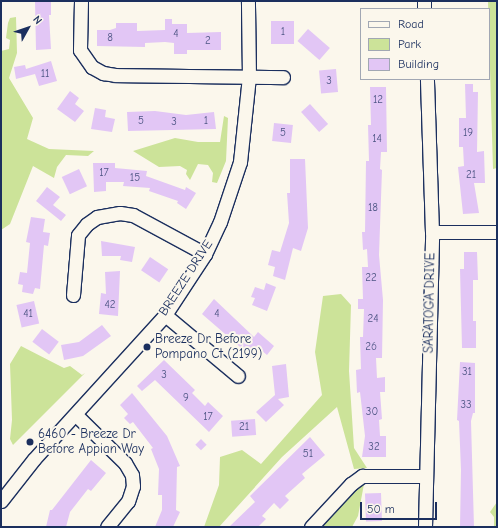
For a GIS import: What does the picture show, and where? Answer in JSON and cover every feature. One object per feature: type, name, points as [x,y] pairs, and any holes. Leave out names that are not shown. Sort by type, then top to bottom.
[{"type":"street","points":[[81,1],[80,50],[92,67],[103,72],[115,75],[283,77]]},
{"type":"street","name":"BREEZE DRIVE","points":[[1,501],[34,459],[76,415],[165,314],[205,254],[220,222],[240,162],[249,77],[248,1]]},
{"type":"street","name":"SARATOGA DRIVE","points":[[425,527],[432,232],[427,80]]},
{"type":"street","points":[[73,295],[78,235],[87,224],[97,217],[120,214],[134,215],[205,254]]},
{"type":"street","points":[[432,232],[497,232]]},
{"type":"street","points":[[165,314],[238,376]]},
{"type":"street","points":[[76,415],[125,463],[132,475],[133,486],[128,501],[107,527]]},
{"type":"street","points":[[311,527],[362,476],[426,476]]},
{"type":"green space","points":[[488,1],[497,1],[497,168],[493,169],[490,8],[488,8]]},
{"type":"green space","points":[[16,17],[17,53],[9,78],[33,118],[27,139],[49,149],[94,151],[88,156],[66,155],[57,167],[54,178],[33,166],[10,224],[1,230],[1,51],[9,49],[10,40],[6,38],[8,23],[10,18]]},
{"type":"green space","points":[[224,116],[228,118],[226,161],[217,183],[212,182],[213,173],[208,165],[198,164],[190,180],[186,174],[187,170],[180,166],[159,167],[133,151],[175,138],[198,142],[220,142]]},
{"type":"green space","points":[[341,294],[351,305],[349,371],[354,448],[367,468],[354,469],[337,407],[282,457],[219,527],[204,527],[219,485],[220,457],[242,450],[261,464],[322,395],[315,352],[323,296]]},
{"type":"green space","points":[[21,346],[64,368],[70,366],[82,375],[85,373],[13,445],[10,439],[12,420],[10,364]]},
{"type":"green space","points":[[364,484],[358,516],[352,527],[320,527],[355,488]]},
{"type":"green space","points":[[497,502],[497,527],[494,527],[494,517],[490,512]]},
{"type":"building","points":[[35,1],[51,1],[51,15],[49,15],[51,49],[36,50]]},
{"type":"building","points":[[165,19],[172,19],[172,24],[187,24],[187,33],[221,32],[221,50],[187,50],[187,54],[174,54],[174,43],[165,42],[145,43],[145,47],[97,46],[97,30],[110,30],[116,28],[116,23],[137,23],[137,31],[165,30]]},
{"type":"building","points":[[271,21],[294,21],[294,44],[271,44]]},
{"type":"building","points":[[308,29],[330,48],[319,60],[298,41]]},
{"type":"building","points":[[51,61],[57,81],[39,86],[35,74],[16,79],[14,67],[25,65],[26,69]]},
{"type":"building","points":[[336,69],[338,92],[321,93],[319,70]]},
{"type":"building","points":[[465,84],[473,84],[473,92],[478,92],[477,152],[484,151],[485,183],[474,183],[479,213],[463,214],[458,167],[464,166],[463,147],[459,147],[459,118],[466,118]]},
{"type":"building","points":[[370,87],[386,87],[387,152],[381,152],[380,169],[382,170],[379,255],[383,300],[382,358],[376,358],[377,378],[385,377],[385,392],[380,392],[382,419],[379,420],[380,436],[386,436],[386,457],[362,457],[365,436],[360,392],[357,393],[356,370],[361,369],[360,337],[363,337],[364,309],[358,309],[358,299],[363,299],[362,267],[368,267],[367,249],[363,250],[362,232],[365,232],[366,161],[369,161],[368,125],[371,125]]},
{"type":"building","points":[[70,91],[79,98],[75,104],[84,111],[75,122],[57,109]]},
{"type":"building","points":[[310,104],[328,124],[319,132],[301,112]]},
{"type":"building","points":[[95,108],[106,110],[105,117],[115,119],[112,132],[91,129]]},
{"type":"building","points":[[155,111],[186,115],[214,112],[216,129],[128,131],[127,112]]},
{"type":"building","points":[[274,123],[293,125],[291,143],[272,141]]},
{"type":"building","points":[[290,159],[305,159],[308,228],[301,251],[293,248],[285,280],[273,276],[275,267],[268,265],[272,250],[280,252],[289,223],[287,193],[290,193]]},
{"type":"building","points":[[93,163],[115,163],[115,168],[147,171],[146,176],[185,190],[186,187],[196,193],[186,209],[177,203],[178,201],[149,191],[150,188],[123,186],[124,182],[106,182],[106,191],[94,192]]},
{"type":"building","points":[[79,169],[87,186],[70,194],[62,177]]},
{"type":"building","points":[[47,187],[60,197],[53,205],[66,215],[61,221],[36,201]]},
{"type":"building","points":[[31,217],[45,219],[43,232],[50,233],[48,246],[44,245],[40,289],[35,288],[33,294],[22,292],[23,285],[18,284],[20,272],[27,273],[30,243],[26,242]]},
{"type":"building","points":[[101,241],[135,247],[132,262],[120,260],[121,256],[102,256]]},
{"type":"building","points":[[464,252],[477,252],[478,280],[473,280],[473,321],[476,321],[476,348],[462,348],[460,269],[464,269]]},
{"type":"building","points":[[150,257],[168,269],[159,283],[141,270]]},
{"type":"building","points":[[120,271],[118,316],[99,314],[101,293],[106,294],[105,272]]},
{"type":"building","points":[[266,283],[276,287],[267,311],[252,305],[255,298],[251,297],[255,287],[264,290]]},
{"type":"building","points":[[214,299],[254,337],[258,332],[274,346],[267,355],[261,350],[254,359],[202,314]]},
{"type":"building","points":[[34,301],[39,323],[22,327],[16,305]]},
{"type":"building","points":[[102,325],[111,336],[83,356],[64,360],[61,345],[79,342]]},
{"type":"building","points":[[42,329],[59,342],[49,354],[32,342]]},
{"type":"building","points":[[164,360],[195,390],[192,393],[205,406],[208,402],[223,416],[209,432],[155,380],[142,391],[137,386]]},
{"type":"building","points":[[460,362],[475,363],[475,413],[473,413],[471,421],[474,527],[460,527],[461,470],[459,421],[457,420]]},
{"type":"building","points":[[286,364],[289,397],[278,399],[284,405],[266,422],[256,412],[275,395],[272,366]]},
{"type":"building","points":[[132,393],[167,436],[180,466],[177,467],[176,510],[180,512],[173,527],[155,527],[162,510],[162,495],[158,495],[159,469],[151,449],[153,448],[133,422],[130,424],[124,418],[128,414],[120,405]]},
{"type":"building","points":[[255,419],[256,435],[232,437],[231,421]]},
{"type":"building","points":[[310,437],[325,455],[302,474],[305,478],[285,496],[289,500],[280,509],[274,503],[262,516],[266,519],[258,527],[229,527],[255,502],[250,496]]},
{"type":"building","points":[[201,439],[207,445],[201,450],[195,445]]},
{"type":"building","points":[[91,460],[106,473],[91,491],[88,489],[70,512],[66,527],[46,527],[50,510],[52,510]]},
{"type":"building","points":[[381,493],[382,521],[366,522],[365,494]]},
{"type":"place","name":"Breeze Dr Before Pompano Ct (2199)","points":[[147,347]]},
{"type":"place","name":"6460 - Breeze Dr Before Appian Way","points":[[30,442]]}]
